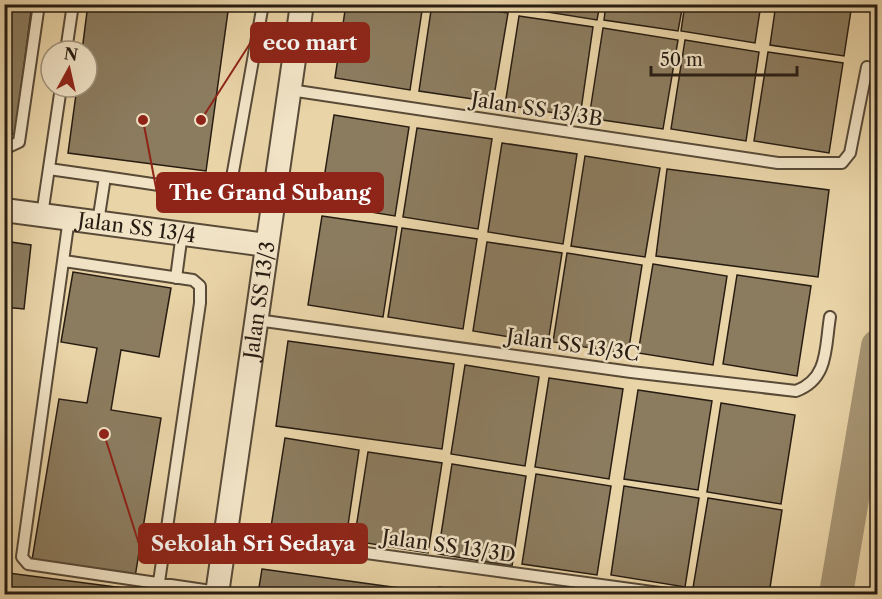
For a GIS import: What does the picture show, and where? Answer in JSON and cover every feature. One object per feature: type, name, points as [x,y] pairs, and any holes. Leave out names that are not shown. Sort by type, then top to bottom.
[{"type":"street","name":"Jalan SS 13/3","points":[[217,593],[302,4]]},
{"type":"street","name":"Jalan SS 13/4","points":[[4,210],[267,245]]},
{"type":"lane","points":[[4,149],[19,142],[39,4]]},
{"type":"lane","points":[[68,39],[73,4]]},
{"type":"lane","points":[[49,169],[220,194],[231,183],[262,4]]},
{"type":"lane","name":"Jalan SS 13/3B","points":[[290,90],[778,163],[842,163],[850,153],[867,67]]},
{"type":"lane","points":[[42,214],[59,99]]},
{"type":"lane","points":[[98,222],[105,177]]},
{"type":"lane","points":[[69,218],[22,557],[28,564],[159,582],[217,593]]},
{"type":"lane","points":[[176,278],[182,233]]},
{"type":"lane","points":[[64,261],[193,280],[200,286],[200,303],[159,582]]},
{"type":"lane","name":"Jalan SS 13/3C","points":[[257,320],[631,372],[796,391],[813,383],[821,370],[830,317]]},
{"type":"lane","name":"Jalan SS 13/3D","points":[[226,534],[667,594]]},
{"type":"building","points":[[4,4],[32,4],[15,134],[4,133]]},
{"type":"building","points":[[88,4],[229,4],[206,171],[68,153],[75,99],[99,99],[99,39],[84,39]]},
{"type":"building","points":[[346,4],[423,4],[410,90],[335,78]]},
{"type":"building","points":[[432,4],[452,4],[508,13],[493,102],[419,91]]},
{"type":"building","points":[[523,4],[600,4],[597,20],[522,8]]},
{"type":"building","points":[[606,4],[683,4],[678,31],[604,20]]},
{"type":"building","points":[[685,4],[761,4],[755,43],[681,31]]},
{"type":"building","points":[[776,4],[852,4],[844,56],[770,45]]},
{"type":"building","points":[[519,16],[593,27],[580,117],[505,105]]},
{"type":"building","points":[[603,28],[678,40],[663,129],[589,118]]},
{"type":"building","points":[[685,40],[759,52],[746,141],[671,129]]},
{"type":"building","points":[[768,52],[843,63],[829,153],[754,141]]},
{"type":"building","points":[[334,115],[409,127],[395,216],[320,204]]},
{"type":"building","points":[[417,128],[492,139],[478,229],[403,217]]},
{"type":"building","points":[[502,143],[577,154],[563,244],[488,232]]},
{"type":"building","points":[[585,156],[660,168],[645,257],[571,246]]},
{"type":"building","points":[[667,169],[829,190],[818,277],[656,256]]},
{"type":"building","points":[[322,216],[397,227],[383,317],[308,305]]},
{"type":"building","points":[[402,228],[477,239],[463,329],[388,317]]},
{"type":"building","points":[[4,241],[31,245],[24,309],[4,307]]},
{"type":"building","points":[[487,242],[562,253],[548,343],[473,331]]},
{"type":"building","points":[[567,253],[642,265],[628,354],[553,342]]},
{"type":"building","points":[[653,264],[727,276],[713,365],[638,353]]},
{"type":"building","points":[[73,272],[171,288],[159,357],[121,350],[111,410],[161,418],[135,577],[32,560],[59,399],[87,403],[97,348],[61,342]]},
{"type":"building","points":[[737,275],[811,286],[797,376],[723,364]]},
{"type":"building","points":[[288,341],[454,364],[442,449],[276,426]]},
{"type":"building","points":[[465,365],[539,377],[525,466],[451,454]]},
{"type":"building","points":[[549,378],[623,389],[609,479],[535,467]]},
{"type":"building","points":[[638,390],[712,401],[698,490],[624,479]]},
{"type":"building","points":[[721,403],[795,415],[781,504],[707,492]]},
{"type":"building","points":[[285,438],[359,450],[346,539],[271,527]]},
{"type":"building","points":[[368,452],[442,463],[428,553],[354,541]]},
{"type":"building","points":[[452,464],[526,476],[512,566],[438,554]]},
{"type":"building","points":[[536,474],[611,486],[597,575],[522,564]]},
{"type":"building","points":[[624,486],[699,498],[685,587],[611,575]]},
{"type":"building","points":[[708,498],[782,510],[769,594],[736,594],[693,588]]},
{"type":"building","points":[[262,569],[428,592],[428,594],[258,594]]},
{"type":"building","points":[[8,573],[170,594],[5,594]]},
{"type":"building","points":[[439,587],[486,594],[438,594]]},
{"type":"waterway","points":[[836,594],[878,346]]},
{"type":"place","name":"The Grand Subang","points":[[143,120]]},
{"type":"place","name":"eco mart","points":[[201,120]]},
{"type":"place","name":"Sekolah Sri Sedaya","points":[[104,434]]}]
